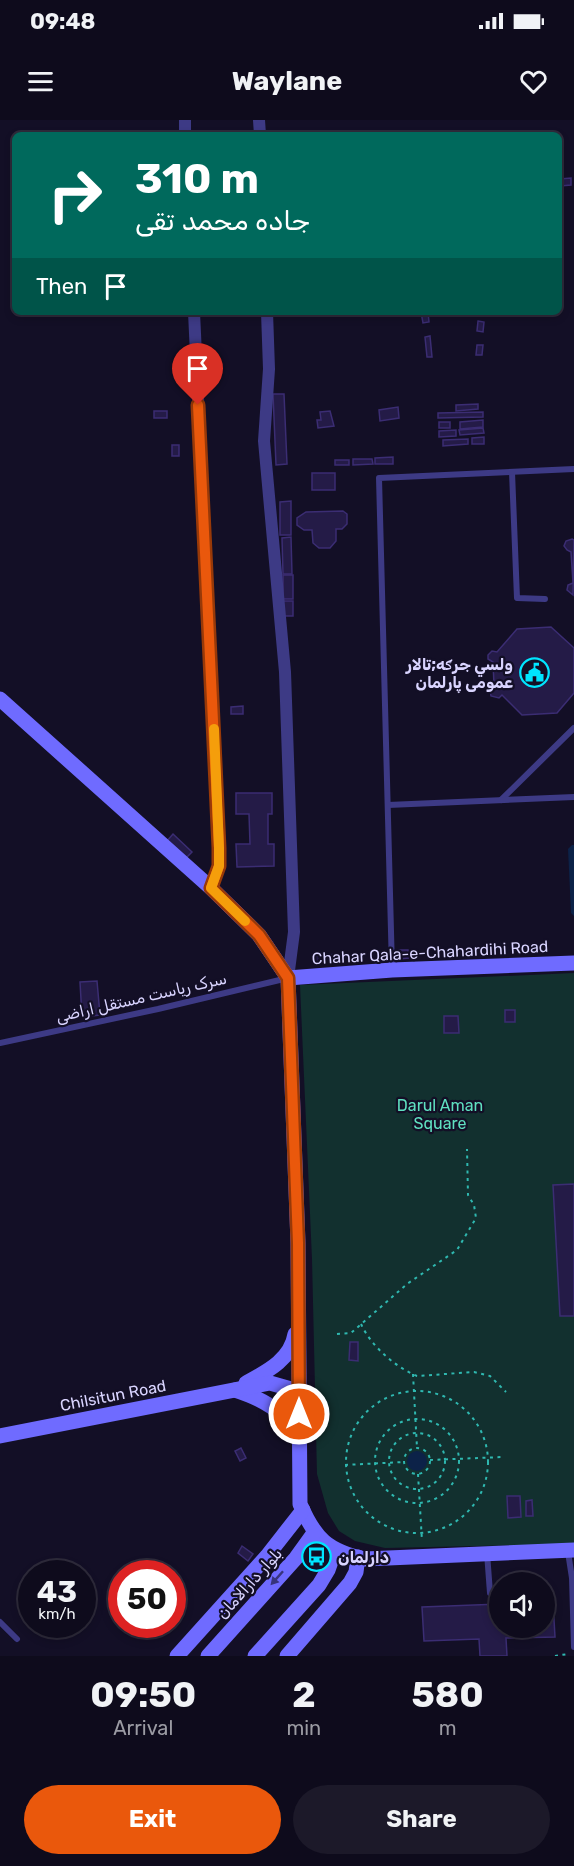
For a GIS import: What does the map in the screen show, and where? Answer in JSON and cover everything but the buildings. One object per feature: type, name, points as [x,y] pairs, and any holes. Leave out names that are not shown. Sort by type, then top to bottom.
[{"type":"main road","points":[[0,699],[211,888],[259,935],[288,978],[298,1243],[300,1504],[314,1533],[335,1550],[365,1558],[571,1550]]},
{"type":"main road","name":"Chahar Qala-e-Chahardihi Road","points":[[288,978],[392,970],[574,963]]},
{"type":"main road","points":[[232,1390],[270,1370],[286,1354],[294,1340],[298,1313]]},
{"type":"main road","name":"Chilsitun Road","points":[[0,1436],[270,1383],[298,1390]]},
{"type":"main road","points":[[232,1390],[258,1398],[280,1413],[291,1425],[299,1442]]},
{"type":"main road","points":[[177,1656],[267,1556],[303,1510]]},
{"type":"main road","name":"بلوار دارالامان","points":[[208,1656],[296,1558],[314,1533]]},
{"type":"main road","points":[[255,1656],[319,1585],[328,1570],[335,1550]]},
{"type":"main road","points":[[287,1656],[350,1583],[356,1572],[358,1557]]},
{"type":"street","points":[[194,315],[219,848],[219,866],[211,888]]},
{"type":"street","points":[[267,315],[269,369],[264,441],[285,672],[294,932],[288,978]]},
{"type":"lane","points":[[392,970],[379,478],[574,469]]},
{"type":"lane","points":[[512,472],[517,598],[545,599]]},
{"type":"lane","points":[[500,800],[574,728]]},
{"type":"lane","points":[[388,805],[574,797]]},
{"type":"lane","name":"سرک ریاست مستقل اراضی","points":[[0,1043],[288,978]]},
{"type":"lane","points":[[571,1550],[574,1647]]},
{"type":"lane","points":[[486,1553],[489,1583]]},
{"type":"lane","points":[[0,1622],[17,1639]]},
{"type":"path","points":[[337,1334],[351,1333],[407,1284],[457,1250],[476,1218],[474,1205],[468,1196],[467,1149]]},
{"type":"path","points":[[361,1324],[376,1345],[398,1365],[417,1376],[474,1372],[490,1376],[506,1392]]},
{"type":"path","points":[[413,1374],[417,1448]]},
{"type":"path","points":[[423,1391],[447,1397],[467,1411],[481,1431],[488,1457],[487,1476],[480,1496],[466,1513],[449,1526],[421,1532],[406,1532],[383,1525],[364,1510],[351,1489],[345,1465],[348,1441],[359,1419],[377,1402],[399,1393],[423,1391]]},
{"type":"path","points":[[415,1419],[428,1420],[441,1426],[458,1448],[459,1458],[458,1474],[452,1485],[443,1494],[420,1503],[404,1501],[382,1484],[376,1470],[375,1456],[379,1443],[388,1431],[399,1423],[415,1419]]},
{"type":"path","points":[[416,1433],[431,1437],[439,1443],[445,1459],[440,1478],[434,1484],[419,1489],[406,1488],[398,1483],[392,1476],[388,1463],[391,1449],[396,1441],[416,1433]]},
{"type":"path","points":[[417,1448],[426,1452],[430,1460],[426,1471],[418,1474],[410,1472],[404,1462],[407,1453],[417,1448]]},
{"type":"path","points":[[430,1460],[501,1457]]},
{"type":"path","points":[[345,1465],[404,1462]]},
{"type":"path","points":[[418,1474],[422,1541]]},
{"type":"path","points":[[555,1656],[574,1654]]},
{"type":"green space","name":"Darul Aman Square","points":[[574,973],[574,1544],[385,1548],[355,1541],[339,1531],[328,1513],[317,1474],[312,1259],[300,985]]},
{"type":"water","points":[[574,845],[574,916],[571,913],[568,849]]},
{"type":"water","points":[[417,1451],[424,1454],[427,1461],[424,1468],[417,1471],[410,1468],[407,1461],[410,1454]]},
{"type":"slow traffic","points":[[214,729],[219,866],[211,888],[245,921]]},
{"type":"place","name":"ولسي جرګه;تالار عمومی پارلمان","points":[[534,673]]},
{"type":"place","name":"دارلمان","points":[[317,1557]]},
{"type":"route","points":[[198,405],[219,848],[219,866],[211,888],[259,935],[288,978],[298,1243],[299,1414]]}]
